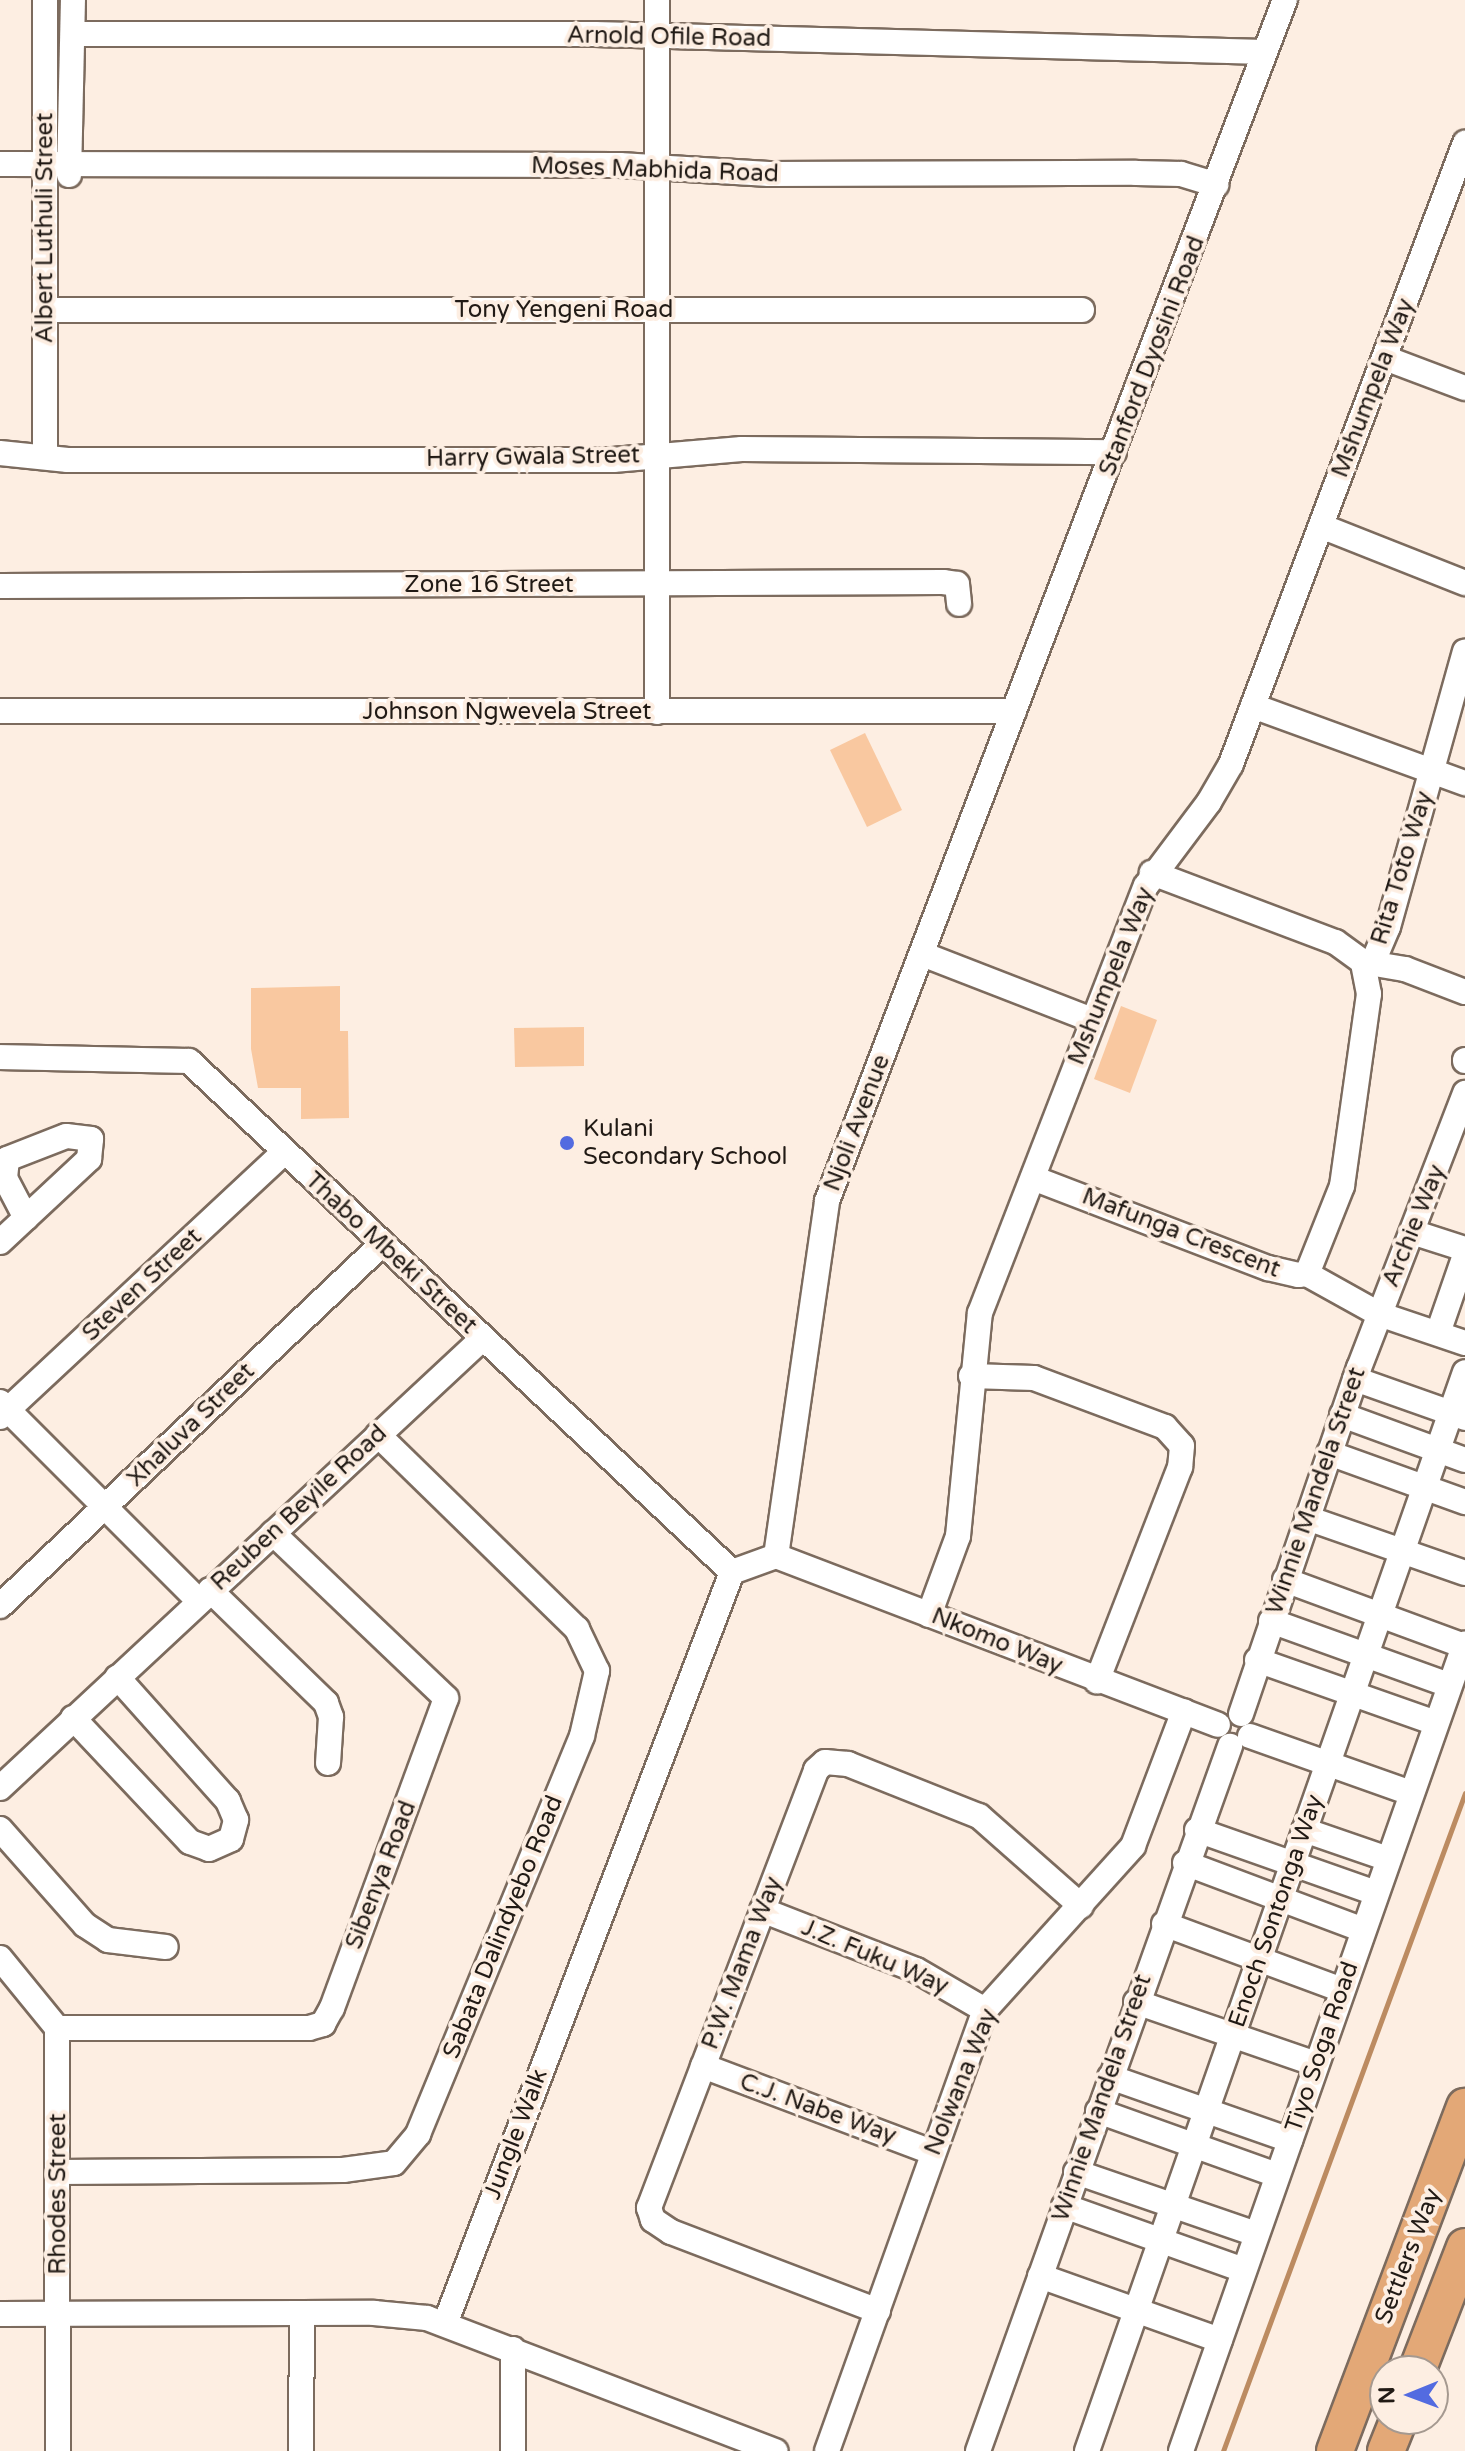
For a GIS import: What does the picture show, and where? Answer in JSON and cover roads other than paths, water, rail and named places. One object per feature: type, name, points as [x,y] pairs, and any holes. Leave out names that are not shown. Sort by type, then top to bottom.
[{"type":"highway","name":"Settlers Way","points":[[1335,2451],[1465,2107]]},
{"type":"highway","name":"Settlers Way","points":[[1423,2355],[1465,2247]]},
{"type":"street","name":"Albert Luthuli Street","points":[[45,0],[65,169]]},
{"type":"street","name":"Albert Luthuli Street","points":[[45,456],[45,310],[65,169],[73,0]]},
{"type":"street","points":[[657,0],[657,712]]},
{"type":"street","name":"Stanford Dyosini Road","points":[[1014,711],[1285,0]]},
{"type":"street","name":"Arnold Ofile Road","points":[[73,34],[657,36],[1265,52]]},
{"type":"street","name":"Mshumpela Way","points":[[929,1615],[958,1536],[971,1376],[980,1313],[1152,873],[1220,786],[1385,358],[1457,189],[1465,143]]},
{"type":"street","name":"Moses Mabhida Road","points":[[0,164],[65,169],[657,168],[769,174],[1181,174],[1216,185]]},
{"type":"street","name":"Moses Mabhida Road","points":[[0,178],[65,169]]},
{"type":"street","name":"Tony Yengeni Road","points":[[45,310],[1082,310]]},
{"type":"street","points":[[1385,358],[1465,388]]},
{"type":"street","name":"Harry Gwala Street","points":[[0,453],[45,456],[613,460],[657,454],[1114,452]]},
{"type":"street","points":[[1321,526],[1465,583]]},
{"type":"street","name":"Zone 16 Street","points":[[0,586],[950,582],[957,584],[959,604]]},
{"type":"street","name":"Rita Toto Way","points":[[1368,962],[1388,927],[1465,652]]},
{"type":"street","points":[[1253,706],[1431,774],[1465,783]]},
{"type":"street","name":"Johnson Ngwevela Street","points":[[0,711],[1014,711]]},
{"type":"street","name":"Njoli Avenue","points":[[776,1556],[827,1201],[1014,711]]},
{"type":"street","points":[[1152,873],[1335,942],[1368,962],[1465,992]]},
{"type":"street","points":[[922,954],[1092,1020]]},
{"type":"street","name":"Mafunga Crescent","points":[[1033,1178],[1268,1268],[1307,1274],[1346,1173],[1369,994],[1368,962]]},
{"type":"street","name":"Thabo Mbeki Street","points":[[0,1057],[181,1058],[199,1068],[284,1152],[732,1572]]},
{"type":"street","name":"Archie Way","points":[[1379,1314],[1412,1232],[1457,1140],[1465,1093]]},
{"type":"street","name":"Steven Street","points":[[3,1410],[284,1152]]},
{"type":"street","points":[[0,1242],[26,1218]]},
{"type":"street","points":[[1412,1232],[1465,1252],[1438,1333]]},
{"type":"street","name":"Xhaluva Street","points":[[0,1606],[382,1244]]},
{"type":"street","points":[[1307,1274],[1379,1314],[1465,1343]]},
{"type":"street","name":"Winnie Mandela Street","points":[[978,2451],[1185,1863],[1235,1730],[1379,1314]]},
{"type":"street","name":"Reuben Beyile Road","points":[[0,1788],[482,1339]]},
{"type":"street","name":"Enoch Sontonga Way","points":[[1087,2451],[1424,1487],[1438,1450],[1458,1415],[1465,1372]]},
{"type":"street","points":[[971,1376],[1034,1378],[1165,1427],[1182,1446],[1180,1467],[1097,1681]]},
{"type":"street","points":[[1355,1379],[1458,1415]]},
{"type":"street","points":[[3,1410],[105,1508],[326,1703],[332,1723],[328,1763]]},
{"type":"street","points":[[1342,1415],[1465,1460]]},
{"type":"street","name":"Sabata Dalindyebo Road","points":[[58,2172],[343,2170],[394,2163],[418,2134],[582,1736],[597,1671],[577,1629],[378,1435]]},
{"type":"street","points":[[1329,1453],[1465,1502]]},
{"type":"street","points":[[1307,1518],[1465,1573]]},
{"type":"street","name":"Sibenya Road","points":[[57,2028],[309,2028],[323,2024],[332,2008],[446,1698],[273,1533]]},
{"type":"street","points":[[732,1572],[776,1556]]},
{"type":"street","name":"Nkomo Way","points":[[776,1556],[1097,1681],[1411,1793]]},
{"type":"street","name":"Jungle Walk","points":[[445,2324],[732,1572]]},
{"type":"street","points":[[1285,1580],[1464,1645]]},
{"type":"street","points":[[1271,1621],[1449,1685]]},
{"type":"street","name":"Tiyo Soga Road","points":[[1181,2451],[1464,1645]]},
{"type":"street","points":[[1257,1660],[1436,1723]]},
{"type":"street","points":[[73,1718],[190,1842],[209,1849],[231,1839],[236,1820],[228,1801],[117,1677]]},
{"type":"street","name":"Nolwana Way","points":[[827,2451],[985,2010],[1081,1906],[1140,1834],[1184,1711]]},
{"type":"street","name":"P.W. Mama Way","points":[[878,2311],[671,2232],[653,2220],[650,2202],[813,1775],[831,1761],[979,1816],[1081,1906]]},
{"type":"street","points":[[0,1829],[85,1925],[108,1940],[166,1947]]},
{"type":"street","points":[[1197,1830],[1376,1893]]},
{"type":"street","points":[[1304,1830],[1388,1859]]},
{"type":"street","points":[[1185,1863],[1363,1930]]},
{"type":"street","name":"J.Z. Fuku Way","points":[[762,1910],[916,1970],[985,2010]]},
{"type":"street","points":[[1164,1924],[1342,1990]]},
{"type":"street","points":[[0,1958],[57,2028]]},
{"type":"street","points":[[1136,2002],[1316,2064]]},
{"type":"street","name":"Rhodes Street","points":[[57,2028],[58,2451]]},
{"type":"street","name":"C.J. Nabe Way","points":[[703,2066],[932,2152]]},
{"type":"street","points":[[1110,2077],[1290,2140]]},
{"type":"street","points":[[1098,2111],[1277,2175]]},
{"type":"street","points":[[1076,2172],[1256,2234]]},
{"type":"street","points":[[1064,2206],[1244,2270]]},
{"type":"street","points":[[1040,2276],[1220,2340]]},
{"type":"street","points":[[301,2451],[302,2313]]},
{"type":"street","points":[[0,2314],[404,2315],[445,2324],[775,2451]]},
{"type":"street","points":[[513,2349],[513,2451]]},
{"type":"waterway","points":[[1223,2451],[1465,1793]]},
{"type":"place","name":"Kulani Secondary School","points":[[567,1143]]}]
